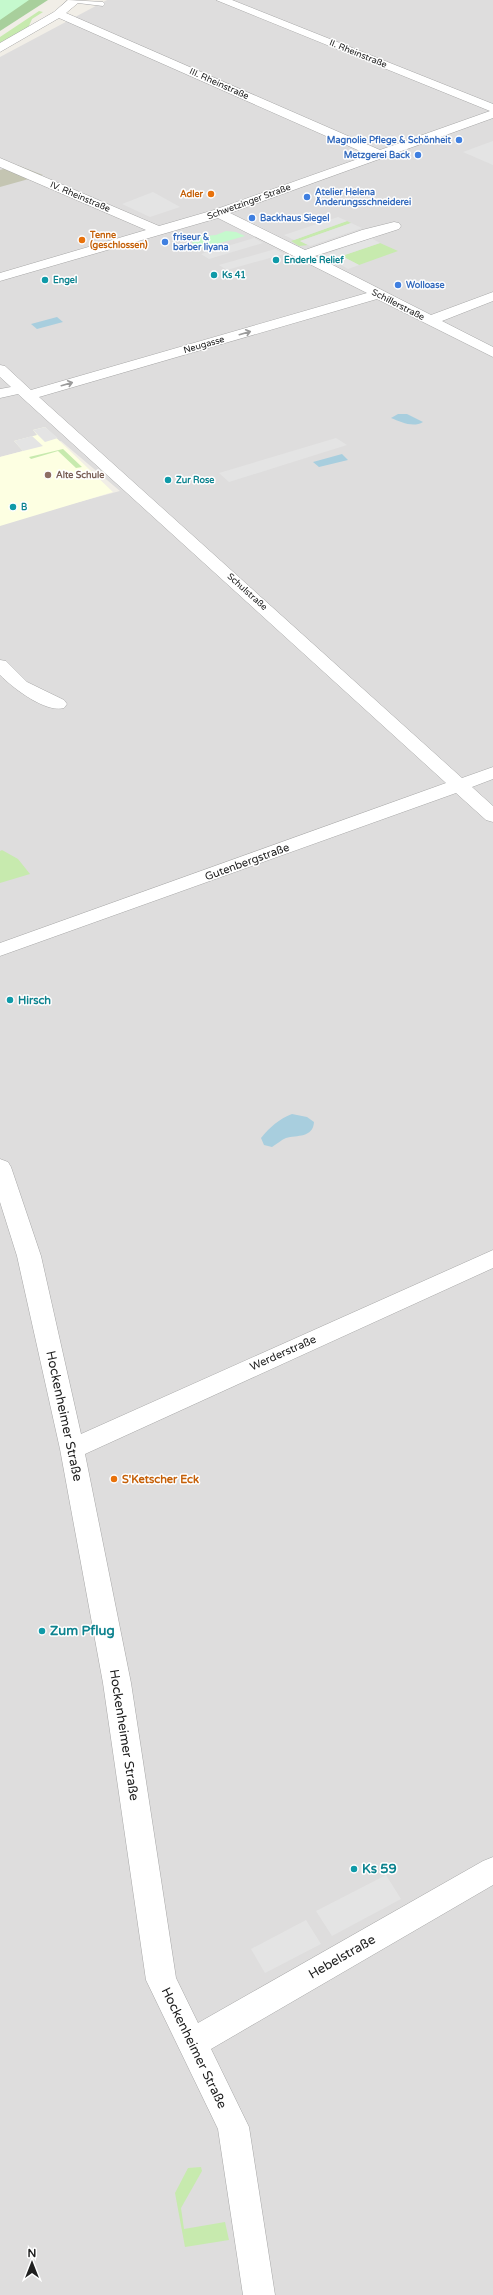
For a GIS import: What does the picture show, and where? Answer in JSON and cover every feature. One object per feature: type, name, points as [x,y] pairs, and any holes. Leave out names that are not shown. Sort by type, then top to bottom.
[{"type":"street","points":[[0,48],[58,14],[75,0]]},
{"type":"street","points":[[79,0],[99,4]]},
{"type":"street","name":"II. Rheinstraße","points":[[222,0],[493,108]]},
{"type":"street","name":"III. Rheinstraße","points":[[58,14],[380,155]]},
{"type":"street","name":"Schwetzinger Straße","points":[[0,277],[219,214],[493,114]]},
{"type":"street","name":"IV. Rheinstraße","points":[[0,162],[160,231]]},
{"type":"street","name":"Schillerstraße","points":[[219,214],[304,255],[493,353]]},
{"type":"street","points":[[304,255],[367,232],[394,226]]},
{"type":"street","name":"Neugasse","points":[[0,394],[26,392],[378,294]]},
{"type":"street","points":[[430,321],[493,296]]},
{"type":"street","name":"Schulstraße","points":[[0,369],[493,816]]},
{"type":"street","points":[[0,665],[21,686],[58,704]]},
{"type":"street","name":"Gutenbergstraße","points":[[0,950],[493,773]]},
{"type":"street","name":"Hockenheimer Straße","points":[[0,1167],[29,1256],[72,1449],[117,1683],[161,1980],[191,2044],[233,2127],[259,2295]]},
{"type":"street","name":"Werderstraße","points":[[72,1449],[493,1258]]},
{"type":"street","name":"Hebelstraße","points":[[191,2044],[493,1870]]},
{"type":"shaded area","points":[[107,0],[493,0],[493,2295],[0,2295],[0,523],[120,491],[61,441],[0,457],[0,57]]},
{"type":"shaded area","points":[[493,141],[493,165],[463,152],[482,145]]},
{"type":"shaded area","points":[[17,165],[43,175],[0,187],[0,170]]},
{"type":"shaded area","points":[[153,192],[180,207],[150,217],[122,204]]},
{"type":"shaded area","points":[[338,217],[347,221],[294,240],[284,235]]},
{"type":"shaded area","points":[[351,223],[362,228],[310,246],[300,241]]},
{"type":"shaded area","points":[[254,238],[263,243],[209,259],[201,254]]},
{"type":"shaded area","points":[[371,238],[380,243],[342,256],[359,265],[348,269],[324,255]]},
{"type":"shaded area","points":[[275,249],[284,254],[227,270],[219,265]]},
{"type":"shaded area","name":"Alte Schule","points":[[45,427],[113,492],[0,526],[0,457],[23,451],[14,441],[37,435],[33,430]]},
{"type":"shaded area","points":[[45,427],[58,438],[45,442],[33,430]]},
{"type":"shaded area","points":[[32,436],[43,446],[23,451],[14,441]]},
{"type":"shaded area","points":[[336,438],[347,445],[229,482],[219,473]]},
{"type":"shaded area","points":[[386,1875],[401,1899],[332,1936],[316,1911]]},
{"type":"shaded area","points":[[306,1920],[321,1944],[265,1973],[251,1949]]},
{"type":"green space","points":[[0,0],[48,0],[0,31]]},
{"type":"green space","points":[[0,0],[29,0],[0,20]]},
{"type":"green space","points":[[39,11],[43,12],[32,19],[28,28],[0,44],[0,37]]},
{"type":"green space","points":[[347,221],[351,223],[300,241],[308,245],[299,246],[291,241]]},
{"type":"green space","points":[[226,231],[236,232],[245,236],[202,248],[193,244],[190,237],[216,235]]},
{"type":"green space","points":[[380,243],[398,251],[359,265],[341,256]]},
{"type":"green space","points":[[63,449],[82,467],[76,468],[58,451],[31,459],[29,457]]},
{"type":"green space","points":[[2,850],[18,859],[30,874],[0,883],[0,851]]},
{"type":"green space","points":[[201,2167],[202,2171],[181,2208],[184,2229],[225,2222],[229,2240],[185,2247],[175,2193],[188,2168]]},
{"type":"water","points":[[57,317],[63,322],[37,329],[31,324]]},
{"type":"water","points":[[398,414],[407,414],[423,422],[419,424],[403,423],[391,418]]},
{"type":"water","points":[[342,454],[348,460],[319,467],[313,462]]},
{"type":"water","points":[[292,1114],[307,1117],[314,1122],[311,1131],[304,1135],[286,1138],[272,1147],[264,1145],[261,1138],[264,1134],[279,1121]]},
{"type":"place","name":"Magnolie Pflege & Schönheit","points":[[459,140]]},
{"type":"place","name":"Metzgerei Back","points":[[418,155]]},
{"type":"place","name":"Adler","points":[[211,194]]},
{"type":"place","name":"Atelier Helena Änderungsschneiderei","points":[[307,197]]},
{"type":"place","name":"Backhaus Siegel","points":[[252,218]]},
{"type":"place","name":"Tenne (geschlossen)","points":[[82,240]]},
{"type":"place","name":"friseur & barber liyana","points":[[165,242]]},
{"type":"place","name":"Enderle Relief","points":[[276,260]]},
{"type":"place","name":"Ks 41","points":[[214,275]]},
{"type":"place","name":"Engel","points":[[45,280]]},
{"type":"place","name":"Wolloase","points":[[398,285]]},
{"type":"place","name":"Alte Schule","points":[[48,475]]},
{"type":"place","name":"Zur Rose","points":[[168,480]]},
{"type":"place","name":"B","points":[[13,507]]},
{"type":"place","name":"Hirsch","points":[[10,1000]]},
{"type":"place","name":"S'Ketscher Eck","points":[[114,1479]]},
{"type":"place","name":"Zum Pflug","points":[[42,1631]]},
{"type":"place","name":"Ks 59","points":[[354,1869]]}]
